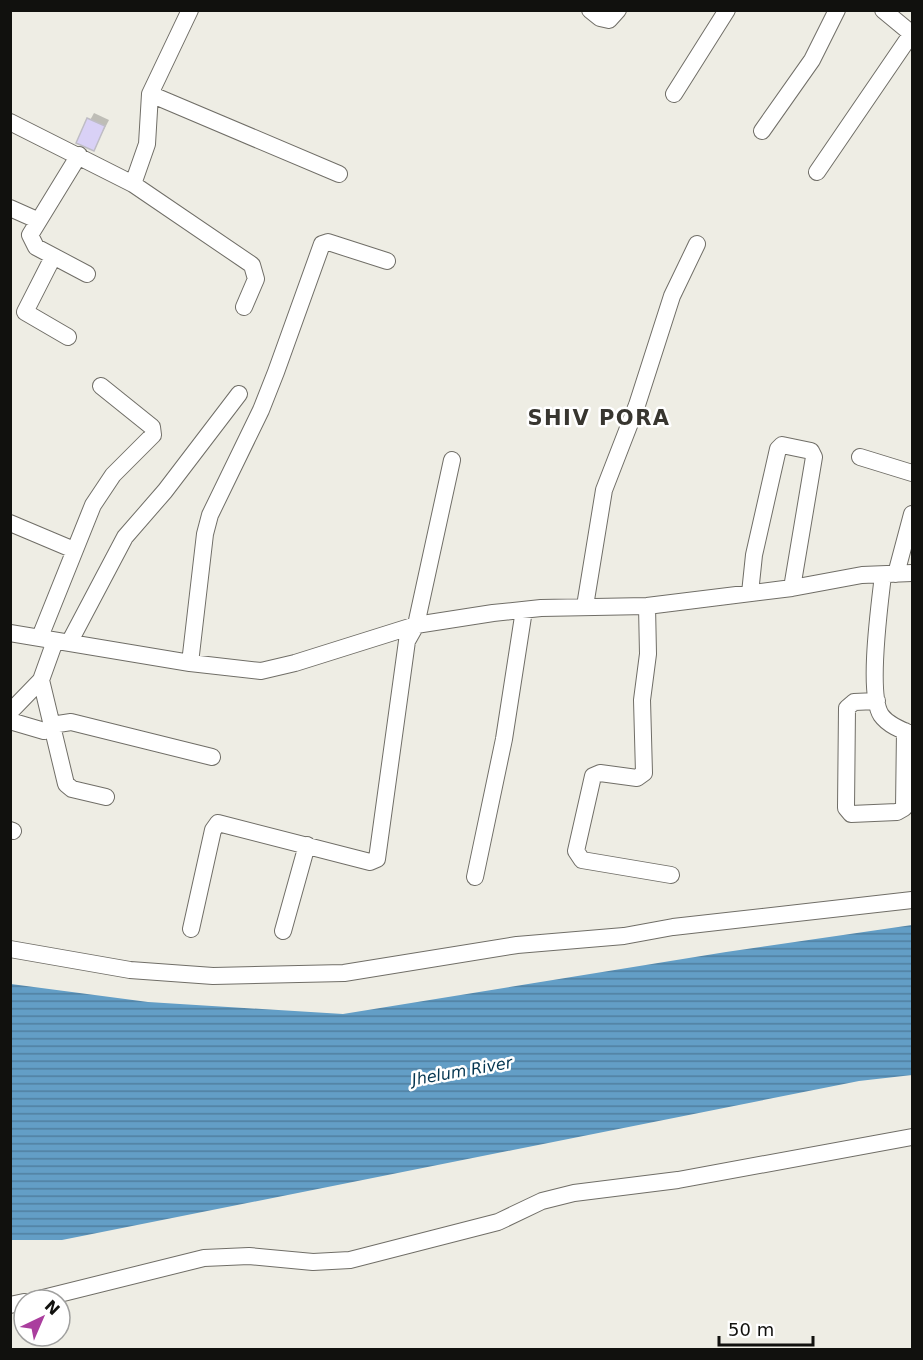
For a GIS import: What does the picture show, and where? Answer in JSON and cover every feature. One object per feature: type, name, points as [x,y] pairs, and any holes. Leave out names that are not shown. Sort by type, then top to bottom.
[{"type":"street","points":[[133,184],[147,144],[150,94],[190,10]]},
{"type":"street","points":[[590,10],[600,18],[609,20],[618,10]]},
{"type":"street","points":[[674,94],[727,10]]},
{"type":"street","points":[[762,131],[812,60],[837,10]]},
{"type":"street","points":[[816,172],[912,33],[882,10]]},
{"type":"street","points":[[150,94],[339,174]]},
{"type":"street","points":[[10,122],[133,184],[252,265],[256,279],[244,307]]},
{"type":"street","points":[[79,155],[37,220],[31,231],[30,240],[36,247],[87,274]]},
{"type":"street","points":[[10,208],[37,220]]},
{"type":"street","points":[[190,663],[205,534],[210,515],[261,410],[322,244],[328,242],[387,261]]},
{"type":"street","points":[[585,606],[604,490],[637,405],[672,296],[696,244]]},
{"type":"street","points":[[53,257],[25,312],[68,337]]},
{"type":"street","points":[[10,712],[41,680],[55,640],[75,550],[101,490],[154,432],[101,386]]},
{"type":"street","points":[[55,640],[125,537],[165,491],[239,394]]},
{"type":"street","points":[[750,593],[763,515],[778,449],[782,445],[811,452],[814,457],[792,588]]},
{"type":"street","points":[[860,457],[912,473]]},
{"type":"street","points":[[190,929],[213,830],[218,823],[370,861],[377,859],[407,641],[416,625],[452,460]]},
{"type":"street","points":[[877,700],[854,702],[847,708],[846,808],[851,814],[897,812],[904,808],[909,732],[882,717],[875,685],[912,514]]},
{"type":"street","points":[[10,523],[75,550]]},
{"type":"street","points":[[900,574],[912,542]]},
{"type":"street","points":[[10,633],[190,663],[261,671],[295,663],[416,625],[524,610],[585,606],[647,606],[792,588],[862,575],[900,574]]},
{"type":"street","points":[[647,606],[648,654],[642,700],[644,772],[637,777],[600,773],[593,776],[576,851],[582,860],[671,875]]},
{"type":"street","points":[[475,878],[504,739],[524,610]]},
{"type":"street","points":[[41,680],[67,786],[106,797]]},
{"type":"street","points":[[10,721],[36,731],[44,731],[53,726],[71,722],[212,757]]},
{"type":"street","points":[[282,931],[307,845]]},
{"type":"street","points":[[10,949],[82,963],[213,976],[344,973],[518,945],[624,936],[673,927],[912,900]]},
{"type":"street","points":[[72,1291],[204,1258],[249,1256],[313,1262],[350,1260],[498,1222],[542,1201],[574,1193],[678,1180],[912,1137]]},
{"type":"water","name":"Jhelum River","points":[[912,925],[912,1075],[859,1081],[62,1240],[11,1240],[11,984],[148,1002],[343,1014],[726,952]]},
{"type":"building","points":[[87,118],[105,126],[94,151],[76,143]]},
{"type":"district","name":"SHIV PORA","points":[[599,418]]}]
